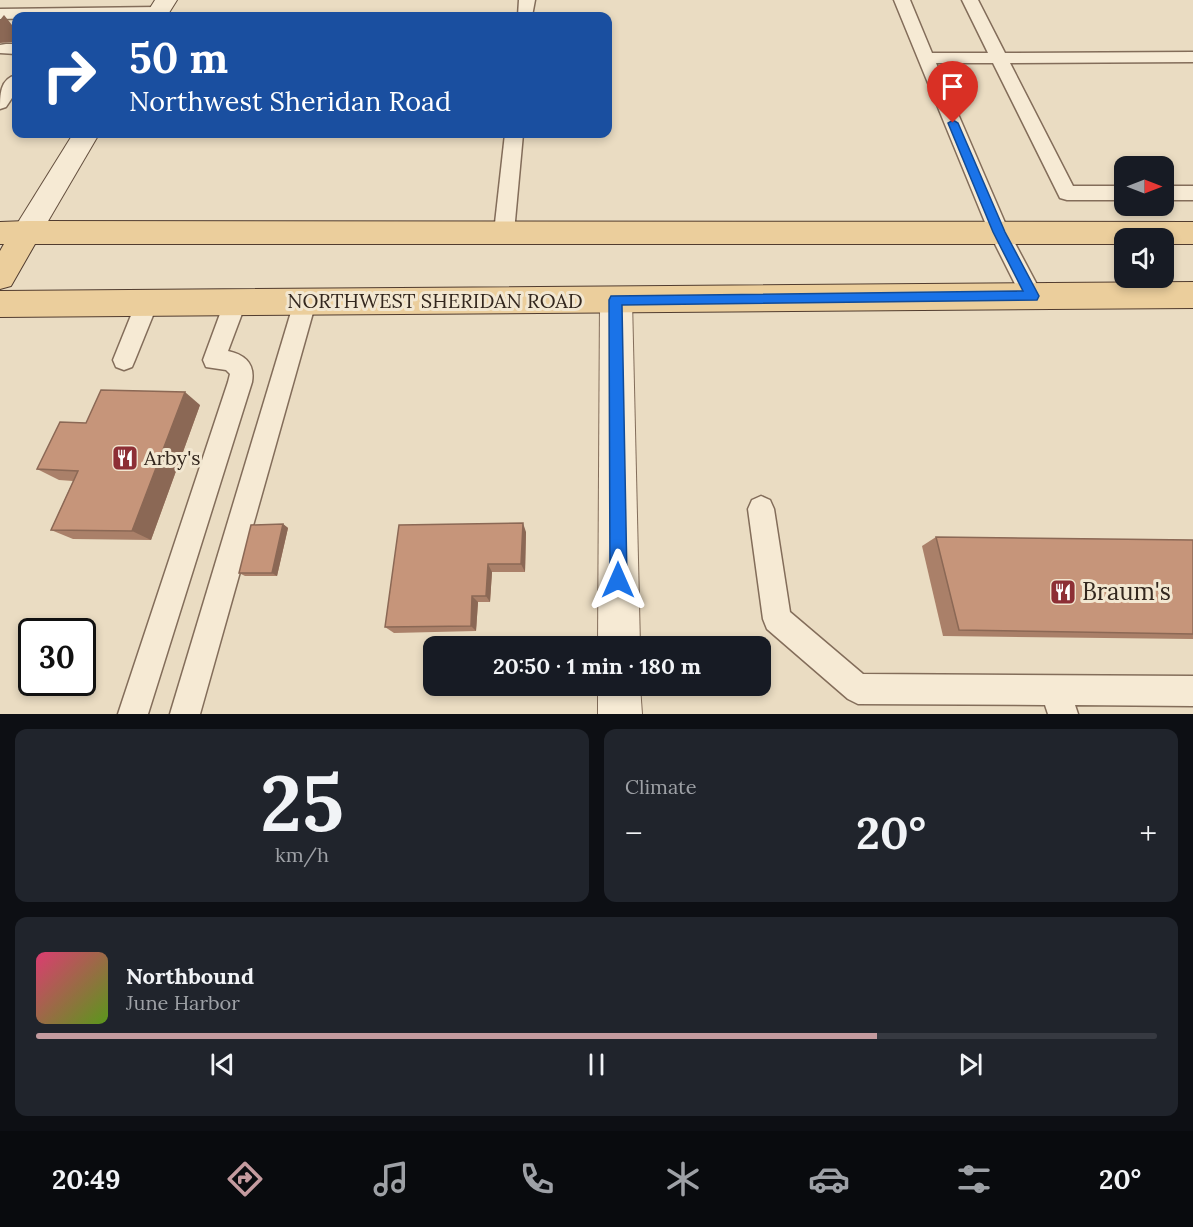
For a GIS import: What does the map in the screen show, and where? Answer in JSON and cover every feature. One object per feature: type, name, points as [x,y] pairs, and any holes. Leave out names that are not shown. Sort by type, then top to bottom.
[{"type":"main road","points":[[0,277],[14,232],[1193,233]]},
{"type":"main road","name":"NORTHWEST SHERIDAN ROAD","points":[[0,304],[1193,296]]},
{"type":"street","points":[[14,232],[83,138]]},
{"type":"street","points":[[616,300],[619,636]]},
{"type":"street","points":[[620,696],[620,714]]},
{"type":"lane","points":[[902,0],[999,232],[1032,296]]},
{"type":"lane","points":[[970,0],[1067,192],[1114,192]]},
{"type":"lane","points":[[122,12],[160,10]]},
{"type":"lane","points":[[926,58],[1193,57]]},
{"type":"lane","points":[[0,103],[12,86]]},
{"type":"lane","points":[[504,232],[514,138]]},
{"type":"lane","points":[[1174,192],[1193,192]]},
{"type":"lane","points":[[185,714],[304,302]]},
{"type":"lane","points":[[124,360],[147,303]]},
{"type":"lane","points":[[133,714],[240,382],[242,371],[231,360],[214,360],[236,303]]},
{"type":"lane","points":[[761,509],[777,619],[858,689],[1060,702],[1193,691]]},
{"type":"building","name":"Arby's","points":[[101,390],[185,392],[132,531],[51,530],[78,471],[37,469],[60,422],[86,423]]},
{"type":"building","points":[[523,523],[521,564],[488,564],[486,596],[472,596],[471,626],[385,627],[399,525]]},
{"type":"building","points":[[283,524],[272,573],[239,573],[251,525]]},
{"type":"building","name":"Braum's","points":[[936,537],[1193,540],[1193,634],[959,630]]},
{"type":"place","name":"Arby's","points":[[125,458]]},
{"type":"place","name":"Braum's","points":[[1063,592]]},
{"type":"route","points":[[618,580],[616,300],[1032,296],[999,232],[953,123]]}]
